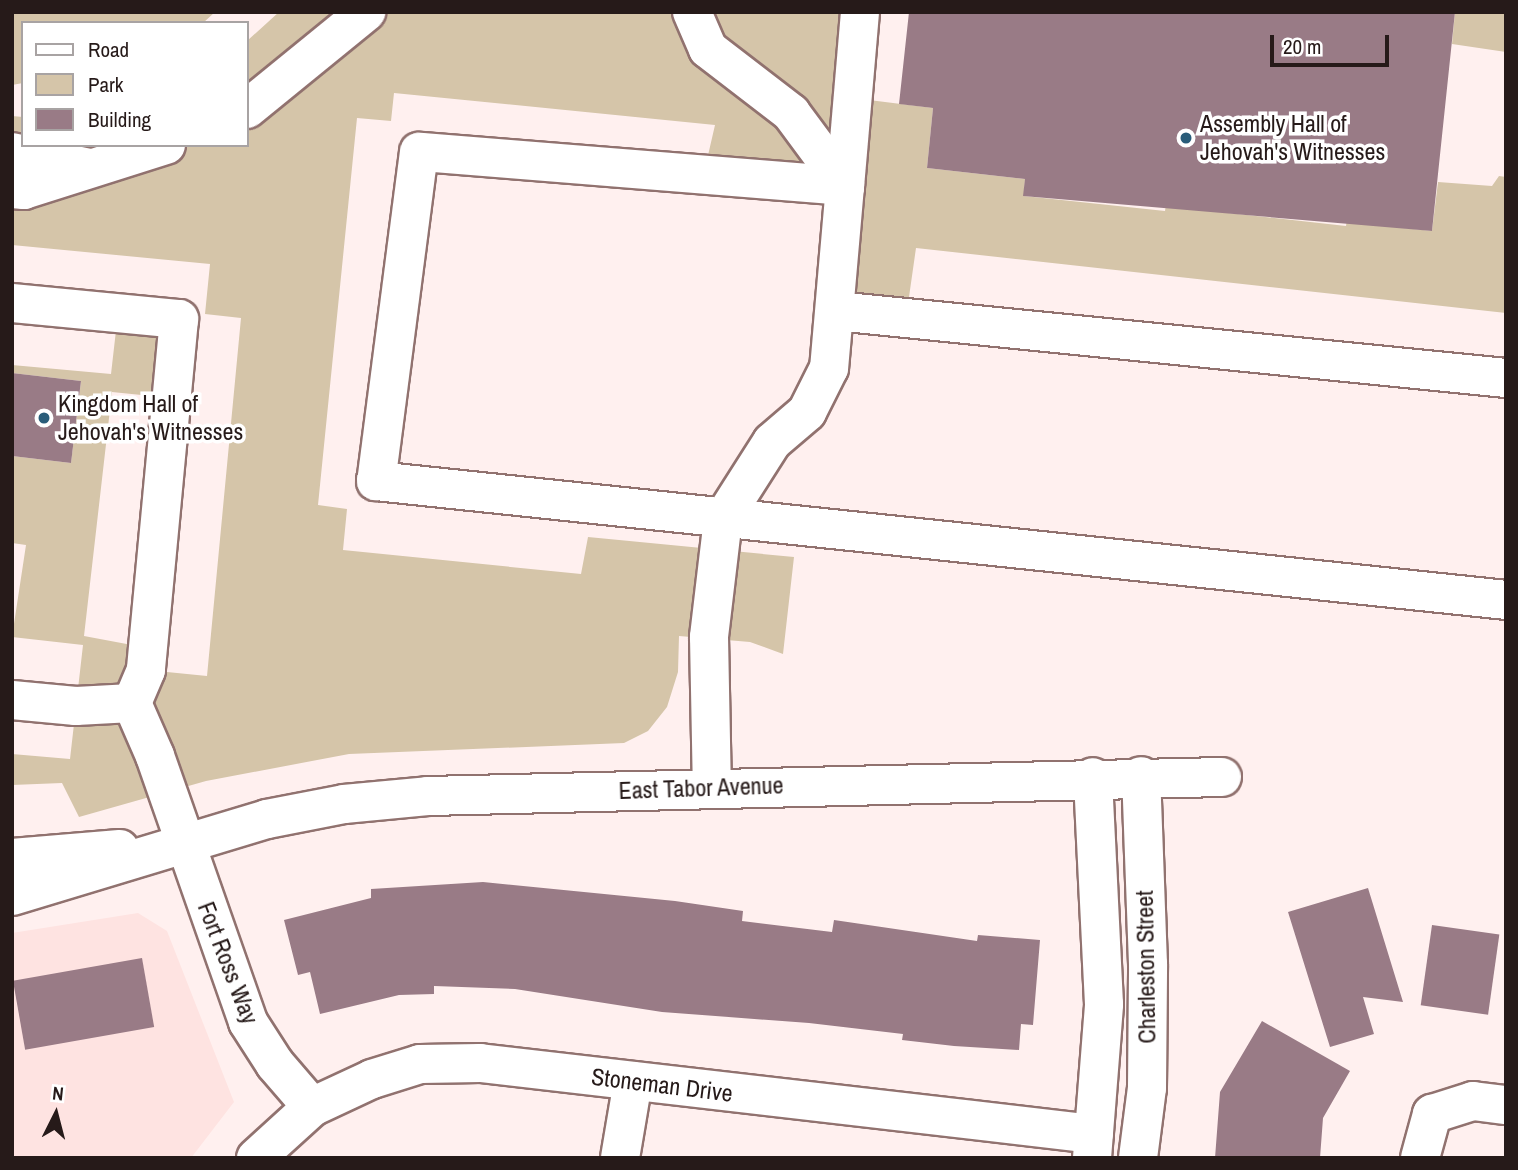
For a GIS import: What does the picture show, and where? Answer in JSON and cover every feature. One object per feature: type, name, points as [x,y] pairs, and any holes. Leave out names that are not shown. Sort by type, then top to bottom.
[{"type":"street","points":[[248,109],[366,12]]},
{"type":"street","points":[[692,12],[708,49],[791,113],[845,186]]},
{"type":"street","points":[[712,788],[709,636],[723,519],[772,442],[807,412],[829,368],[860,12]]},
{"type":"street","points":[[12,189],[24,190],[95,170],[160,147]]},
{"type":"street","points":[[12,152],[95,170]]},
{"type":"street","points":[[845,186],[419,152],[376,481],[1506,600]]},
{"type":"street","points":[[12,303],[179,319],[146,670],[132,704],[76,706],[12,700]]},
{"type":"street","points":[[836,311],[1506,378]]},
{"type":"street","name":"Fort Ross Way","points":[[132,704],[248,1022],[275,1064],[312,1107]]},
{"type":"street","name":"Charleston Street","points":[[1138,1158],[1146,1088],[1148,964],[1141,776]]},
{"type":"street","name":"East Tabor Avenue","points":[[12,896],[267,820],[344,804],[428,796],[1093,777],[1222,777]]},
{"type":"street","name":"Charleston Street","points":[[1093,777],[1104,1004],[1093,1146]]},
{"type":"street","name":"East Tabor Avenue","points":[[12,858],[185,845]]},
{"type":"street","name":"Stoneman Drive","points":[[256,1158],[312,1107],[372,1079],[420,1064],[480,1063],[633,1081],[1093,1146]]},
{"type":"street","points":[[620,1158],[633,1081]]},
{"type":"street","points":[[1420,1158],[1432,1114],[1473,1101],[1506,1105]]},
{"type":"shaded area","points":[[138,913],[167,931],[234,1102],[191,1158],[12,1158],[12,933]]},
{"type":"green space","points":[[12,12],[215,12],[205,21],[21,21],[21,83],[12,85]]},
{"type":"green space","points":[[279,12],[860,12],[853,98],[933,108],[927,168],[1025,179],[1024,196],[1165,211],[1168,190],[1201,210],[1346,226],[1349,205],[1377,225],[1432,231],[1438,182],[1492,186],[1499,176],[1506,177],[1506,313],[916,248],[906,318],[836,311],[845,186],[703,177],[715,125],[394,93],[391,121],[357,118],[318,505],[347,509],[343,550],[581,574],[588,537],[794,557],[783,654],[750,642],[679,636],[678,672],[667,707],[648,731],[624,743],[349,754],[206,781],[79,817],[62,783],[12,785],[12,754],[70,759],[83,645],[12,637],[26,545],[12,543],[12,456],[71,463],[81,381],[12,373],[12,365],[111,374],[118,313],[179,319],[171,398],[112,392],[84,636],[148,648],[147,670],[207,676],[241,318],[205,314],[210,264],[12,245],[12,116],[21,117],[21,147],[248,147],[248,40]]},
{"type":"green space","points":[[1455,12],[1506,12],[1506,52],[1452,44]]},
{"type":"building","name":"Assembly Hall of Jehovah's Witnesses","points":[[909,12],[1455,12],[1432,231],[1023,196],[1025,179],[927,168],[933,108],[899,104]]},
{"type":"building","name":"Kingdom Hall of Jehovah's Witnesses","points":[[12,373],[81,381],[71,463],[12,456]]},
{"type":"building","points":[[483,882],[675,901],[743,911],[742,921],[832,932],[834,920],[977,941],[978,935],[1040,940],[1033,1025],[1021,1024],[1019,1050],[954,1046],[902,1040],[903,1034],[809,1023],[662,1012],[515,989],[434,986],[434,994],[399,995],[320,1014],[310,972],[298,975],[284,920],[371,898],[371,889]]},
{"type":"building","points":[[1368,888],[1403,1002],[1363,997],[1374,1034],[1330,1047],[1288,912]]},
{"type":"building","points":[[1432,925],[1499,934],[1488,1015],[1421,1005]]},
{"type":"building","points":[[142,958],[154,1027],[25,1050],[13,981]]},
{"type":"building","points":[[1262,1021],[1350,1071],[1323,1118],[1320,1158],[1215,1158],[1220,1092]]},
{"type":"place","name":"Assembly Hall of Jehovah's Witnesses","points":[[1186,138]]},
{"type":"place","name":"Kingdom Hall of Jehovah's Witnesses","points":[[44,418]]}]
